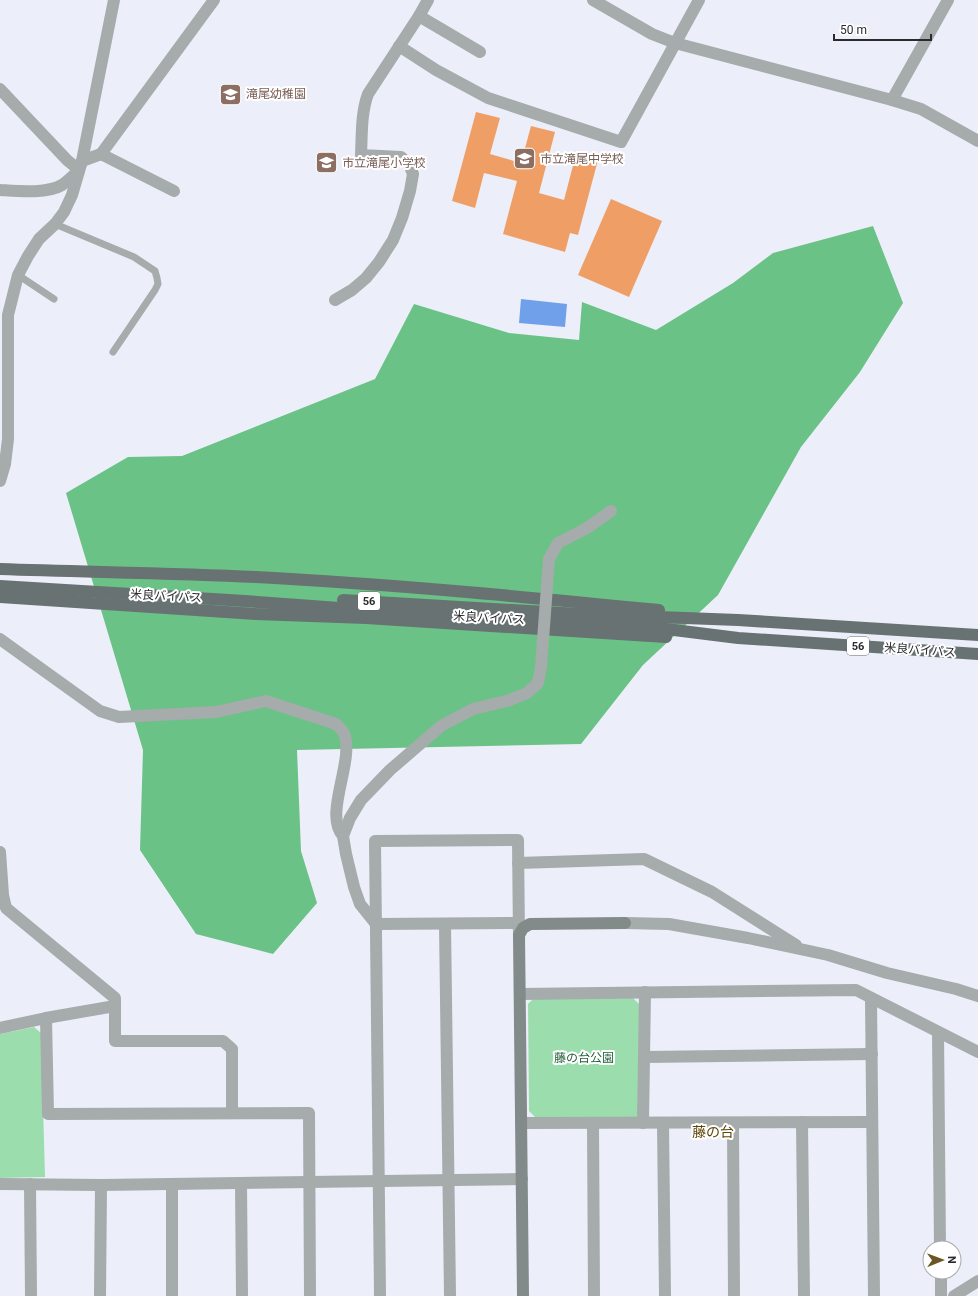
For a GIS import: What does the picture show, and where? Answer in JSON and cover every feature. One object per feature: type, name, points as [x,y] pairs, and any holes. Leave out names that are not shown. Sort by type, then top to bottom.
[{"type":"main road","points":[[0,569],[255,577],[364,584],[530,597],[738,620]]},
{"type":"main road","name":"米良バイパス","points":[[0,578],[571,614],[738,620],[978,635]]},
{"type":"main road","name":"米良バイパス","points":[[0,586],[658,628],[738,638],[978,654]]},
{"type":"main road","points":[[0,597],[256,614],[366,618],[657,637],[738,638]]},
{"type":"street","points":[[0,481],[8,439],[8,315],[18,275],[28,256],[39,239],[55,224],[64,212],[72,195],[80,166],[114,0]]},
{"type":"street","points":[[0,190],[23,192],[45,190],[62,185],[80,166],[101,154],[214,0]]},
{"type":"street","points":[[335,300],[352,290],[366,278],[379,262],[393,240],[402,218],[410,191],[413,174],[409,164],[401,158],[361,154],[362,119],[364,104],[368,94],[428,0]]},
{"type":"street","points":[[593,0],[652,34],[675,43],[921,109],[978,141]]},
{"type":"street","points":[[399,46],[436,70],[488,98],[621,142],[699,0]]},
{"type":"street","points":[[892,100],[948,0]]},
{"type":"street","points":[[419,16],[480,52]]},
{"type":"street","points":[[0,89],[67,160],[80,166]]},
{"type":"street","points":[[101,154],[174,191]]},
{"type":"street","points":[[376,924],[360,904],[354,887],[343,836],[350,818],[361,800],[390,770],[441,726],[473,709],[528,694],[538,683],[541,667],[549,559],[558,543],[587,528],[611,511]]},
{"type":"street","points":[[0,639],[100,711],[119,717],[216,712],[266,702],[336,724],[344,732],[347,749],[336,811],[338,831],[343,836]]},
{"type":"street","points":[[380,1296],[375,841],[518,840],[523,1296]]},
{"type":"street","points":[[0,852],[3,895],[6,908],[115,998],[115,1041],[223,1041],[232,1049],[232,1113]]},
{"type":"street","points":[[518,863],[644,859],[712,892],[802,949]]},
{"type":"street","points":[[376,924],[519,923]]},
{"type":"street","points":[[446,924],[450,1296]]},
{"type":"street","points":[[519,944],[519,935],[521,930],[530,924],[668,924],[828,955],[888,973],[956,989],[978,996]]},
{"type":"street","points":[[520,994],[856,990],[978,1052]]},
{"type":"street","points":[[643,1123],[645,992]]},
{"type":"street","points":[[871,998],[874,1296]]},
{"type":"street","points":[[0,1028],[115,1006]]},
{"type":"street","points":[[46,1018],[48,1114],[309,1113],[310,1296]]},
{"type":"street","points":[[938,1032],[940,1240]]},
{"type":"street","points":[[645,1057],[872,1054]]},
{"type":"street","points":[[733,1122],[734,1296]]},
{"type":"street","points":[[802,1122],[804,1296]]},
{"type":"street","points":[[521,1124],[872,1122]]},
{"type":"street","points":[[593,1123],[594,1296]]},
{"type":"street","points":[[663,1123],[665,1296]]},
{"type":"street","points":[[0,1184],[100,1185],[522,1179]]},
{"type":"street","points":[[241,1183],[242,1296]]},
{"type":"street","points":[[30,1184],[31,1296]]},
{"type":"street","points":[[172,1184],[172,1296]]},
{"type":"street","points":[[100,1185],[100,1296]]},
{"type":"street","points":[[941,1280],[941,1296]]},
{"type":"street","points":[[954,1296],[978,1281]]},
{"type":"lane","points":[[55,224],[134,257],[155,272],[158,284],[156,290],[113,352]]},
{"type":"lane","points":[[18,275],[54,300]]},
{"type":"green space","points":[[873,226],[903,303],[860,372],[801,447],[718,595],[643,665],[581,744],[297,750],[301,851],[317,903],[273,954],[196,934],[140,850],[143,750],[66,493],[128,457],[182,456],[375,379],[414,304],[509,333],[579,340],[582,302],[656,330],[733,283],[773,253]]},
{"type":"green space","name":"藤の台公園","points":[[633,998],[640,1005],[639,1117],[535,1117],[529,1111],[528,1004],[533,999]]},
{"type":"green space","points":[[34,1027],[41,1033],[45,1177],[0,1178],[0,1034]]},
{"type":"water","points":[[521,299],[567,304],[565,327],[519,323]]},
{"type":"building","points":[[476,112],[500,118],[490,154],[521,163],[531,126],[555,132],[539,193],[564,200],[576,154],[598,160],[578,235],[570,233],[565,252],[503,234],[517,181],[484,173],[475,208],[452,201]]},
{"type":"building","points":[[611,199],[662,221],[629,297],[578,275]]},
{"type":"place","name":"滝尾幼稚園","points":[[230,94]]},
{"type":"place","name":"市立滝尾中学校","points":[[524,159]]},
{"type":"place","name":"市立滝尾小学校","points":[[327,163]]},
{"type":"district","name":"藤の台","points":[[713,1132]]}]
